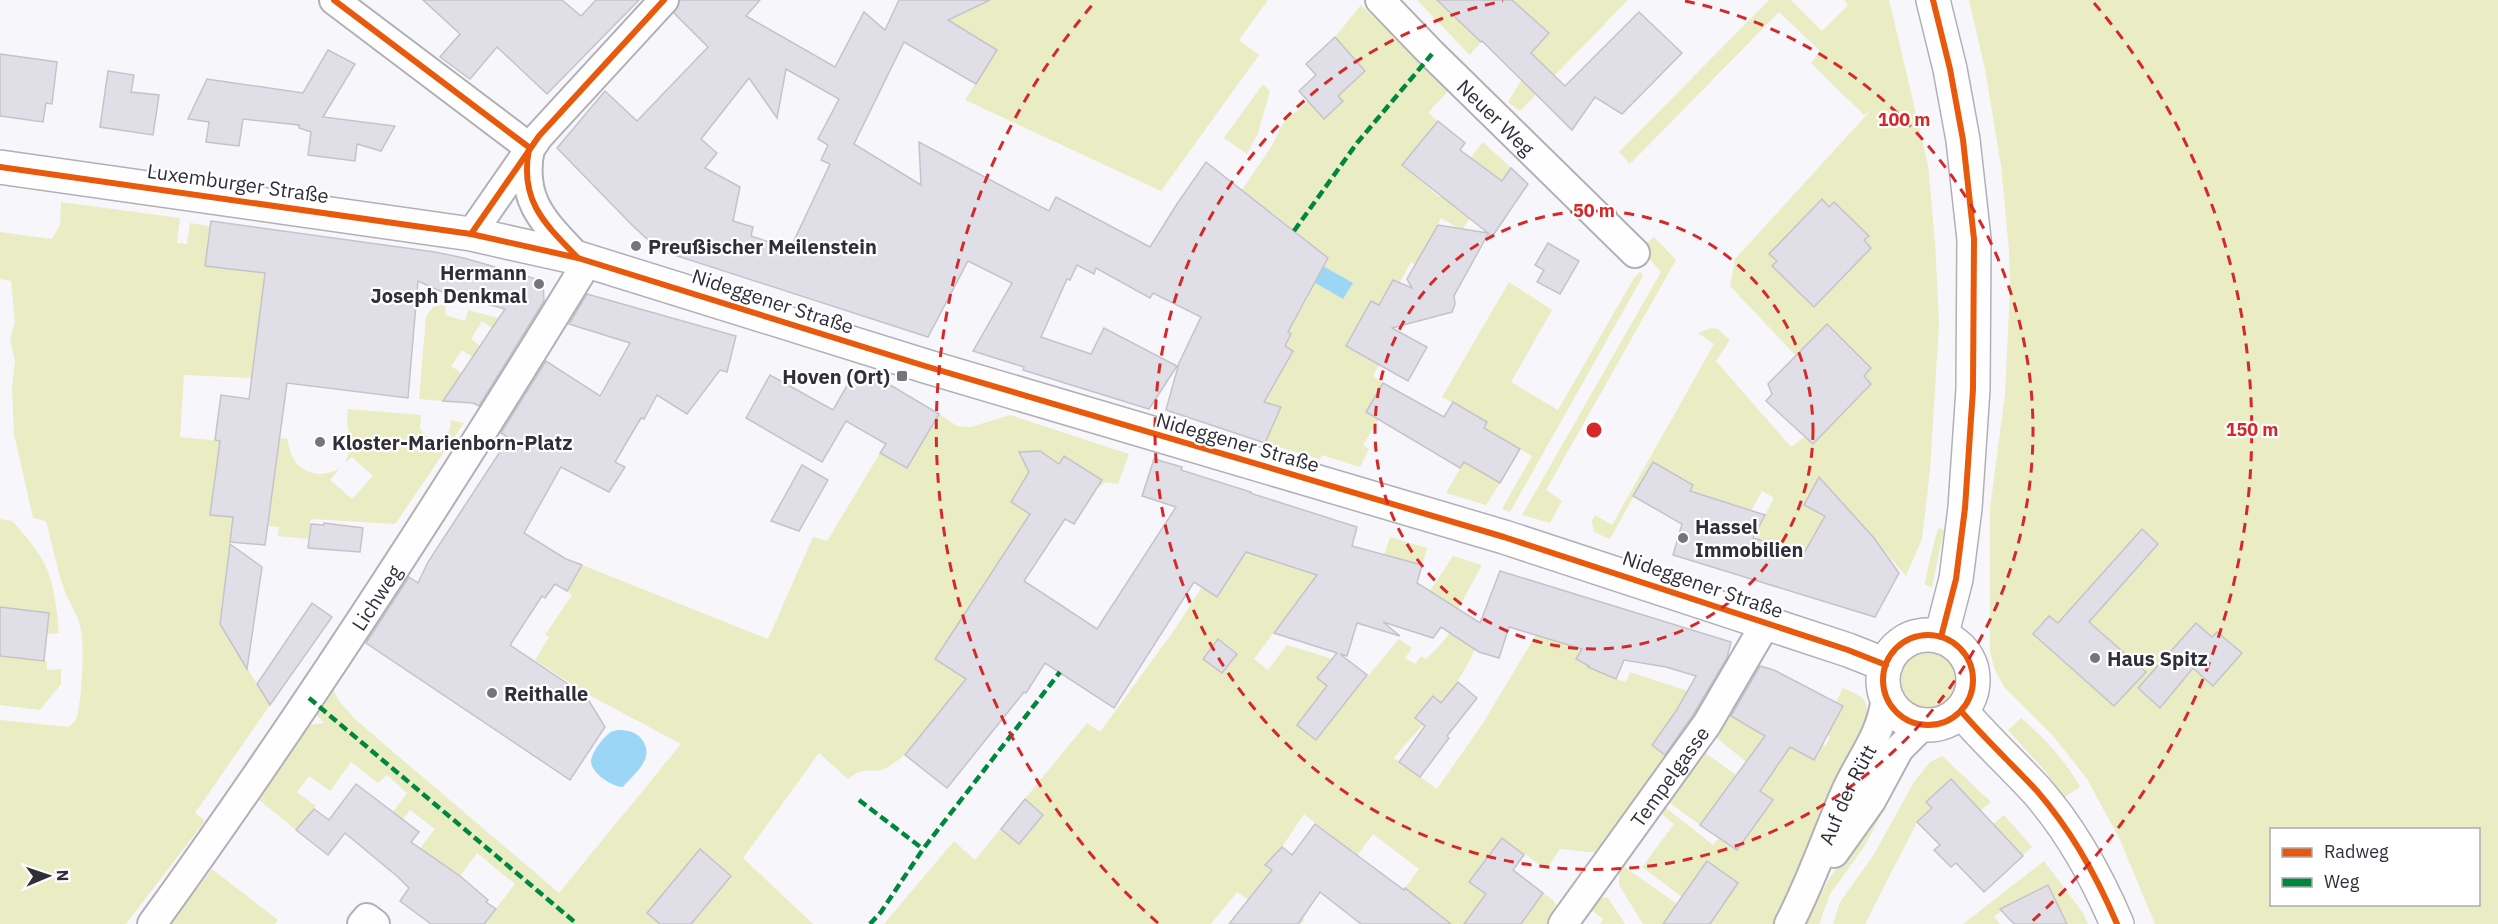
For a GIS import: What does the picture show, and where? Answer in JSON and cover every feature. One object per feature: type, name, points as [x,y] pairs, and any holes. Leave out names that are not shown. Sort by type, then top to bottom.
[{"type":"street","points":[[334,0],[530,148]]},
{"type":"street","points":[[471,234],[530,148],[616,49],[664,0]]},
{"type":"street","name":"Neuer Weg","points":[[1380,0],[1635,253]]},
{"type":"street","points":[[1933,0],[1950,69],[1963,140],[1974,239],[1972,389],[1965,508],[1956,579],[1941,637]]},
{"type":"street","points":[[530,148],[527,182],[531,200],[543,220],[583,259]]},
{"type":"street","name":"Luxemburger Straße","points":[[0,167],[471,234]]},
{"type":"street","name":"Nideggener Straße","points":[[471,234],[583,259],[936,369],[1513,540],[1679,592],[1886,665]]},
{"type":"street","name":"Lichweg","points":[[152,924],[263,770],[494,415],[583,259]]},
{"type":"street","name":"Tempelgasse","points":[[1563,924],[1707,724],[1766,623]]},
{"type":"street","points":[[1928,635],[1941,637],[1962,652],[1970,666],[1972,685],[1961,711],[1947,721],[1923,725],[1912,722],[1894,711],[1886,697],[1884,687],[1886,665],[1897,647],[1907,640],[1928,635]]},
{"type":"street","name":"Auf der Rütt","points":[[1789,924],[1806,891],[1847,789],[1879,732],[1886,697]]},
{"type":"street","points":[[1961,711],[1985,740],[2037,792],[2062,823],[2088,866],[2118,924]]},
{"type":"street","name":"Auf der Rütt","points":[[1806,891],[1871,801],[1899,749],[1923,725]]},
{"type":"street","points":[[362,924],[367,918],[375,924]]},
{"type":"green space","points":[[916,0],[1268,0],[1239,40],[1259,55],[1161,191],[965,100],[997,50]]},
{"type":"green space","points":[[1417,0],[1437,0],[1481,42],[1470,55]]},
{"type":"green space","points":[[1512,0],[1628,0],[1520,111],[1508,102],[1522,79],[1531,53],[1549,33]]},
{"type":"green space","points":[[1769,0],[1791,0],[1822,31],[1848,5],[1844,0],[1889,0],[1893,16],[1928,165],[1939,324],[1930,470],[1922,539],[1906,576],[1828,487],[1817,482],[1804,505],[1825,516],[1804,553],[1755,539],[1759,526],[1774,498],[1762,491],[1751,511],[1722,501],[1713,526],[1653,462],[1610,539],[1594,532],[1592,521],[1595,515],[1612,525],[1714,344],[1698,333],[1711,328],[1718,329],[1730,340],[1716,361],[1791,447],[1811,432],[1818,439],[1871,384],[1864,376],[1870,368],[1819,331],[1796,356],[1730,286],[1735,259],[1871,110],[1864,115],[1811,63],[1820,51],[1779,12],[1630,164],[1619,152]]},
{"type":"green space","points":[[1969,0],[2498,0],[2498,924],[2155,924],[2120,840],[2087,779],[2054,737],[2004,687],[1994,668],[1990,651],[1990,509],[2005,394],[2010,288],[2001,166],[1985,69]]},
{"type":"green space","points":[[1361,5],[1449,90],[1428,113],[1438,121],[1403,165],[1439,197],[1483,142],[1511,168],[1502,181],[1488,171],[1470,218],[1462,230],[1441,218],[1435,230],[1435,276],[1411,262],[1399,284],[1392,281],[1386,293],[1412,308],[1346,346],[1379,365],[1373,376],[1383,383],[1366,412],[1379,419],[1363,445],[1369,449],[1360,467],[1322,455],[1320,459],[1265,443],[1276,417],[1260,411],[1269,387],[1292,351],[1285,346],[1291,334],[1288,332],[1309,296],[1306,293],[1317,249],[1270,211],[1240,193],[1271,147],[1284,122],[1308,101],[1324,118],[1343,101],[1338,96],[1365,71],[1335,37]]},
{"type":"green space","points":[[1263,84],[1270,91],[1258,133],[1247,154],[1224,138]]},
{"type":"green space","points":[[61,202],[180,218],[177,243],[187,244],[190,223],[210,226],[205,266],[226,269],[228,256],[267,261],[252,378],[184,375],[180,437],[220,441],[211,515],[233,517],[220,624],[270,705],[195,813],[205,821],[126,924],[0,924],[0,720],[68,727],[74,723],[79,708],[83,658],[80,625],[62,583],[46,521],[33,518],[14,434],[12,387],[15,361],[10,340],[15,322],[11,281],[0,279],[0,232],[52,239],[60,225]]},
{"type":"green space","points":[[1654,237],[1676,260],[1546,490],[1562,501],[1550,523],[1522,515],[1661,272],[1640,248]]},
{"type":"green space","points":[[1640,272],[1643,276],[1510,512],[1502,509],[1532,456],[1484,428],[1487,422],[1442,397],[1509,282],[1552,310],[1511,382],[1558,410],[1634,278]]},
{"type":"green space","points":[[446,306],[445,315],[465,321],[468,310],[498,318],[492,328],[482,321],[471,339],[480,346],[472,357],[462,350],[451,366],[461,373],[443,401],[419,399],[426,317],[433,307]]},
{"type":"green space","points":[[348,409],[421,415],[420,428],[424,434],[434,439],[448,432],[451,420],[464,423],[395,524],[311,519],[308,539],[278,536],[279,527],[267,526],[280,438],[288,439],[293,458],[305,470],[321,474],[340,468],[330,480],[352,499],[373,476],[352,457],[345,463],[352,444],[347,425]]},
{"type":"green space","points":[[939,414],[957,426],[971,427],[1010,415],[1129,454],[1118,484],[1106,482],[1097,488],[1102,480],[1065,456],[1059,464],[1042,453],[1025,462],[1030,471],[1011,502],[1030,514],[935,659],[965,679],[917,742],[886,768],[860,772],[848,779],[819,753],[743,858],[813,924],[484,924],[515,884],[477,853],[460,876],[430,855],[418,851],[435,829],[410,810],[402,821],[392,813],[407,793],[387,775],[378,783],[351,762],[330,791],[309,776],[297,792],[316,806],[296,830],[259,800],[308,725],[325,723],[315,714],[332,687],[339,701],[357,721],[559,893],[681,744],[587,694],[535,660],[549,637],[545,635],[572,595],[567,591],[582,565],[768,639],[813,537],[827,541],[880,453],[907,468]]},
{"type":"green space","points":[[1464,462],[1500,483],[1486,505],[1446,493]]},
{"type":"green space","points":[[0,519],[12,521],[43,560],[52,584],[59,633],[47,634],[49,613],[0,607]]},
{"type":"green space","points":[[1939,528],[1944,530],[1932,587],[1925,585],[1925,582]]},
{"type":"green space","points":[[1236,534],[1268,559],[1326,578],[1313,609],[1295,604],[1254,659],[1268,670],[1287,645],[1333,659],[1351,677],[1358,668],[1368,676],[1399,639],[1412,648],[1405,658],[1415,664],[1421,656],[1426,659],[1441,644],[1464,615],[1483,627],[1476,647],[1457,681],[1434,712],[1394,758],[1437,789],[1483,723],[1536,635],[1582,649],[1577,659],[1619,680],[1626,682],[1630,672],[1688,691],[1653,745],[1672,760],[1600,853],[1560,849],[1546,870],[1525,854],[1517,865],[1470,882],[1486,894],[1483,898],[1517,924],[1451,924],[1405,888],[1419,869],[1373,834],[1357,856],[1304,814],[1282,847],[1265,865],[1300,893],[1288,908],[1305,920],[1301,924],[1282,924],[1237,892],[1211,924],[884,924],[954,841],[975,860],[1087,723],[1100,732],[1175,629]]},
{"type":"green space","points":[[1390,537],[1427,548],[1422,565],[1384,555]]},
{"type":"green space","points":[[1453,556],[1482,565],[1458,609],[1430,591]]},
{"type":"green space","points":[[1926,651],[1943,656],[1951,664],[1956,681],[1951,698],[1943,706],[1926,711],[1909,706],[1901,698],[1896,681],[1901,664],[1909,656]]},
{"type":"green space","points":[[0,656],[47,661],[47,670],[61,669],[61,684],[40,710],[0,705]]},
{"type":"green space","points":[[1843,688],[1862,698],[1866,706],[1865,724],[1853,745],[1859,749],[1774,924],[1710,924],[1682,897],[1642,867],[1674,824],[1657,810],[1661,804],[1713,845],[1719,838],[1737,850],[1772,800],[1760,791],[1767,779],[1712,734],[1724,712],[1798,752],[1813,756],[1813,760],[1830,737],[1828,734],[1843,706],[1836,702]]},
{"type":"green space","points":[[2021,718],[2053,750],[2080,787],[2063,798],[2046,772],[2008,730]]},
{"type":"green space","points":[[1700,749],[1736,775],[1700,825],[1665,799]]},
{"type":"green space","points":[[1942,756],[1991,802],[1980,811],[1951,779],[1927,801],[1932,808],[1917,822],[1865,924],[1833,924],[1840,902],[1873,856],[1914,782],[1930,762]]},
{"type":"green space","points":[[1900,774],[1898,783],[1864,847],[1830,894],[1819,924],[1804,924],[1829,879]]},
{"type":"green space","points":[[2004,815],[2032,847],[2023,855],[1993,824]]},
{"type":"green space","points":[[2044,861],[2083,913],[2088,924],[2067,924],[2048,885],[1994,916],[2000,924],[1963,924]]},
{"type":"green space","points":[[1619,863],[1677,904],[1663,924],[1643,924],[1619,885]]},
{"type":"green space","points":[[212,869],[278,920],[275,924],[170,924]]},
{"type":"green space","points":[[1543,893],[1553,900],[1559,911],[1549,924],[1521,924]]},
{"type":"green space","points":[[1593,896],[1608,898],[1625,924],[1600,924],[1603,919],[1586,906]]},
{"type":"water","points":[[1321,265],[1353,283],[1343,299],[1312,281]]},
{"type":"water","points":[[622,730],[639,736],[646,748],[645,760],[623,787],[604,779],[595,771],[591,762],[596,749],[606,736],[613,731]]},
{"type":"building","points":[[423,0],[562,0],[581,16],[596,0],[639,0],[547,94],[497,47],[470,79],[440,57],[460,34]]},
{"type":"building","points":[[680,0],[760,0],[746,16],[835,67],[864,12],[885,30],[899,0],[990,0],[948,20],[997,50],[976,84],[904,42],[854,144],[921,185],[919,142],[1049,211],[1056,197],[1150,247],[1206,162],[1328,258],[1288,332],[1291,334],[1285,346],[1293,351],[1264,402],[1281,407],[1265,443],[1166,410],[1179,363],[1201,317],[1153,293],[1150,298],[1096,268],[1094,274],[1077,265],[1070,280],[1067,279],[1041,337],[1091,354],[1104,328],[1177,366],[1149,409],[1023,370],[1024,367],[973,351],[1012,283],[968,261],[928,337],[659,250],[557,148],[605,91],[637,121],[708,47],[674,13]],"holes":[[[786,69],[839,99],[818,139],[828,145],[821,160],[830,164],[790,249],[751,236],[753,227],[733,221],[740,187],[705,168],[717,153],[701,139],[749,78],[777,118]]]},
{"type":"building","points":[[1437,0],[1512,0],[1549,33],[1531,53],[1565,86],[1639,12],[1682,53],[1622,114],[1595,97],[1572,130]]},
{"type":"building","points":[[1335,37],[1365,71],[1338,96],[1343,101],[1324,119],[1299,91],[1316,75],[1306,64]]},
{"type":"building","points":[[328,50],[355,64],[323,117],[395,126],[381,151],[357,144],[355,161],[308,155],[311,132],[299,128],[299,125],[243,119],[239,146],[206,142],[209,122],[188,119],[207,79],[303,93]]},
{"type":"building","points":[[0,54],[57,62],[52,104],[46,103],[43,122],[0,116]]},
{"type":"building","points":[[108,71],[134,75],[131,92],[159,95],[153,135],[100,127]]},
{"type":"building","points":[[1438,121],[1465,143],[1460,150],[1502,181],[1511,168],[1528,184],[1492,237],[1488,234],[1454,296],[1455,304],[1452,312],[1392,328],[1427,347],[1408,381],[1346,346],[1371,301],[1379,305],[1393,280],[1412,288],[1407,279],[1438,225],[1488,233],[1402,165]]},
{"type":"building","points":[[1822,199],[1829,207],[1834,202],[1869,236],[1864,240],[1871,248],[1814,307],[1772,266],[1777,261],[1769,254]]},
{"type":"building","points":[[211,221],[464,258],[543,281],[544,301],[479,406],[473,403],[443,401],[505,309],[440,291],[418,281],[408,398],[287,383],[265,545],[230,542],[233,517],[210,515],[220,441],[215,440],[221,395],[249,399],[265,273],[205,266]]},
{"type":"building","points":[[1548,243],[1579,261],[1560,294],[1537,282],[1544,270],[1535,265]]},
{"type":"building","points":[[587,294],[736,336],[727,372],[720,370],[687,414],[657,395],[615,462],[625,467],[609,492],[561,467],[524,533],[566,559],[582,565],[567,591],[555,584],[545,598],[542,596],[510,645],[586,696],[605,727],[570,780],[366,643],[409,577],[418,583],[428,562],[509,438],[501,433],[546,361],[600,396],[630,343],[569,324]]},
{"type":"building","points":[[1827,324],[1871,368],[1864,376],[1871,384],[1813,444],[1766,401],[1772,394],[1768,384]]},
{"type":"building","points":[[855,372],[892,386],[939,414],[907,468],[880,453],[886,444],[846,421],[822,462],[746,418],[770,375],[833,410]]},
{"type":"building","points":[[1383,383],[1444,417],[1453,402],[1487,422],[1484,428],[1520,449],[1500,483],[1464,462],[1460,468],[1366,412]]},
{"type":"building","points":[[1040,451],[1059,464],[1064,456],[1102,480],[1074,524],[1065,519],[1024,581],[1097,629],[1176,507],[1142,496],[1154,459],[1182,467],[1181,470],[1357,527],[1352,546],[1422,565],[1417,583],[1480,623],[1500,571],[1731,642],[1727,658],[1693,715],[1665,755],[1652,745],[1676,711],[1696,676],[1666,667],[1624,660],[1616,679],[1576,659],[1582,649],[1509,627],[1499,658],[1479,652],[1441,627],[1433,638],[1383,622],[1400,636],[1357,623],[1347,656],[1340,654],[1367,675],[1316,740],[1297,725],[1327,686],[1317,678],[1337,653],[1274,633],[1317,575],[1246,552],[1217,597],[1194,582],[1114,708],[1045,663],[1026,693],[1024,692],[947,788],[905,755],[966,679],[935,659],[1030,514],[1011,502],[1029,472],[1019,452]]},
{"type":"building","points":[[1653,462],[1693,485],[1690,491],[1765,515],[1753,538],[1804,553],[1825,516],[1804,505],[1819,477],[1874,538],[1899,573],[1875,617],[1673,555],[1682,524],[1633,496]]},
{"type":"building","points":[[802,465],[828,480],[799,531],[771,521]]},
{"type":"building","points":[[324,523],[363,528],[360,552],[308,548],[311,524],[324,525]]},
{"type":"building","name":"Haus Spitz","points":[[2142,529],[2158,544],[2089,622],[2146,672],[2114,706],[2033,634],[2049,616],[2058,623]]},
{"type":"building","points":[[230,544],[262,567],[247,669],[220,624]]},
{"type":"building","points":[[312,603],[332,617],[270,705],[257,684]]},
{"type":"building","points":[[0,607],[49,613],[44,661],[0,656]]},
{"type":"building","points":[[2196,623],[2212,637],[2217,632],[2242,653],[2213,686],[2193,668],[2160,708],[2138,688]]},
{"type":"building","points":[[1218,639],[1237,654],[1222,673],[1203,659]]},
{"type":"building","points":[[1760,666],[1774,670],[1843,706],[1814,760],[1790,747],[1760,791],[1773,800],[1737,850],[1700,825],[1765,736],[1731,716]]},
{"type":"building","points":[[1458,682],[1477,698],[1447,736],[1449,738],[1420,777],[1399,762],[1425,726],[1415,718],[1433,696],[1441,703]]},
{"type":"building","points":[[1951,779],[2023,856],[1984,892],[1956,863],[1951,867],[1934,850],[1940,845],[1917,822],[1932,808],[1926,802]]},
{"type":"building","points":[[356,784],[419,832],[411,842],[460,876],[488,900],[486,902],[496,909],[484,924],[431,924],[400,901],[409,888],[345,833],[328,855],[296,830],[314,809],[329,820]]},
{"type":"building","points":[[1025,799],[1043,815],[1019,844],[1001,829]]},
{"type":"building","points":[[1315,824],[1451,924],[1361,924],[1320,892],[1298,924],[1229,924],[1272,870],[1265,865],[1282,847],[1292,855]]},
{"type":"building","points":[[1502,838],[1524,855],[1513,870],[1543,893],[1521,924],[1464,924],[1486,894],[1469,882]]},
{"type":"building","points":[[700,849],[731,876],[691,924],[660,924],[647,913]]},
{"type":"building","points":[[1707,861],[1738,883],[1710,924],[1663,924]]},
{"type":"building","points":[[2048,885],[2067,924],[2014,924],[2000,909]]},
{"type":"marked path","points":[[1294,231],[1357,143],[1432,54]]},
{"type":"marked path","points":[[870,924],[881,912],[923,849],[1060,672]]},
{"type":"marked path","points":[[309,698],[577,924]]},
{"type":"marked path","points":[[859,800],[923,849]]},
{"type":"cycle path","points":[[334,0],[530,148]]},
{"type":"cycle path","points":[[471,234],[539,136],[664,0]]},
{"type":"cycle path","points":[[1933,0],[1950,69],[1963,140],[1974,239],[1973,389],[1965,508],[1956,579],[1941,637]]},
{"type":"cycle path","points":[[529,149],[527,167],[531,197],[545,222],[578,258]]},
{"type":"cycle path","points":[[0,167],[471,234],[578,258],[925,366],[1504,537],[1848,650],[1886,665]]},
{"type":"cycle path","points":[[1928,635],[1945,639],[1960,648],[1969,663],[1973,680],[1969,697],[1960,712],[1945,721],[1928,725],[1911,721],[1896,712],[1887,697],[1883,680],[1887,663],[1896,648],[1911,639],[1928,635]]},
{"type":"cycle path","points":[[1961,711],[2037,791],[2061,822],[2092,872],[2117,924]]},
{"type":"place","name":"Preußischer Meilenstein","points":[[636,246]]},
{"type":"place","name":"Hermann Joseph Denkmal","points":[[539,284]]},
{"type":"place","name":"Hoven (Ort)","points":[[902,376]]},
{"type":"place","name":"Kloster-Marienborn-Platz","points":[[320,442]]},
{"type":"place","name":"Hassel Immobilien","points":[[1683,538]]},
{"type":"place","name":"Haus Spitz","points":[[2095,658]]},
{"type":"place","name":"Reithalle","points":[[492,693]]}]
